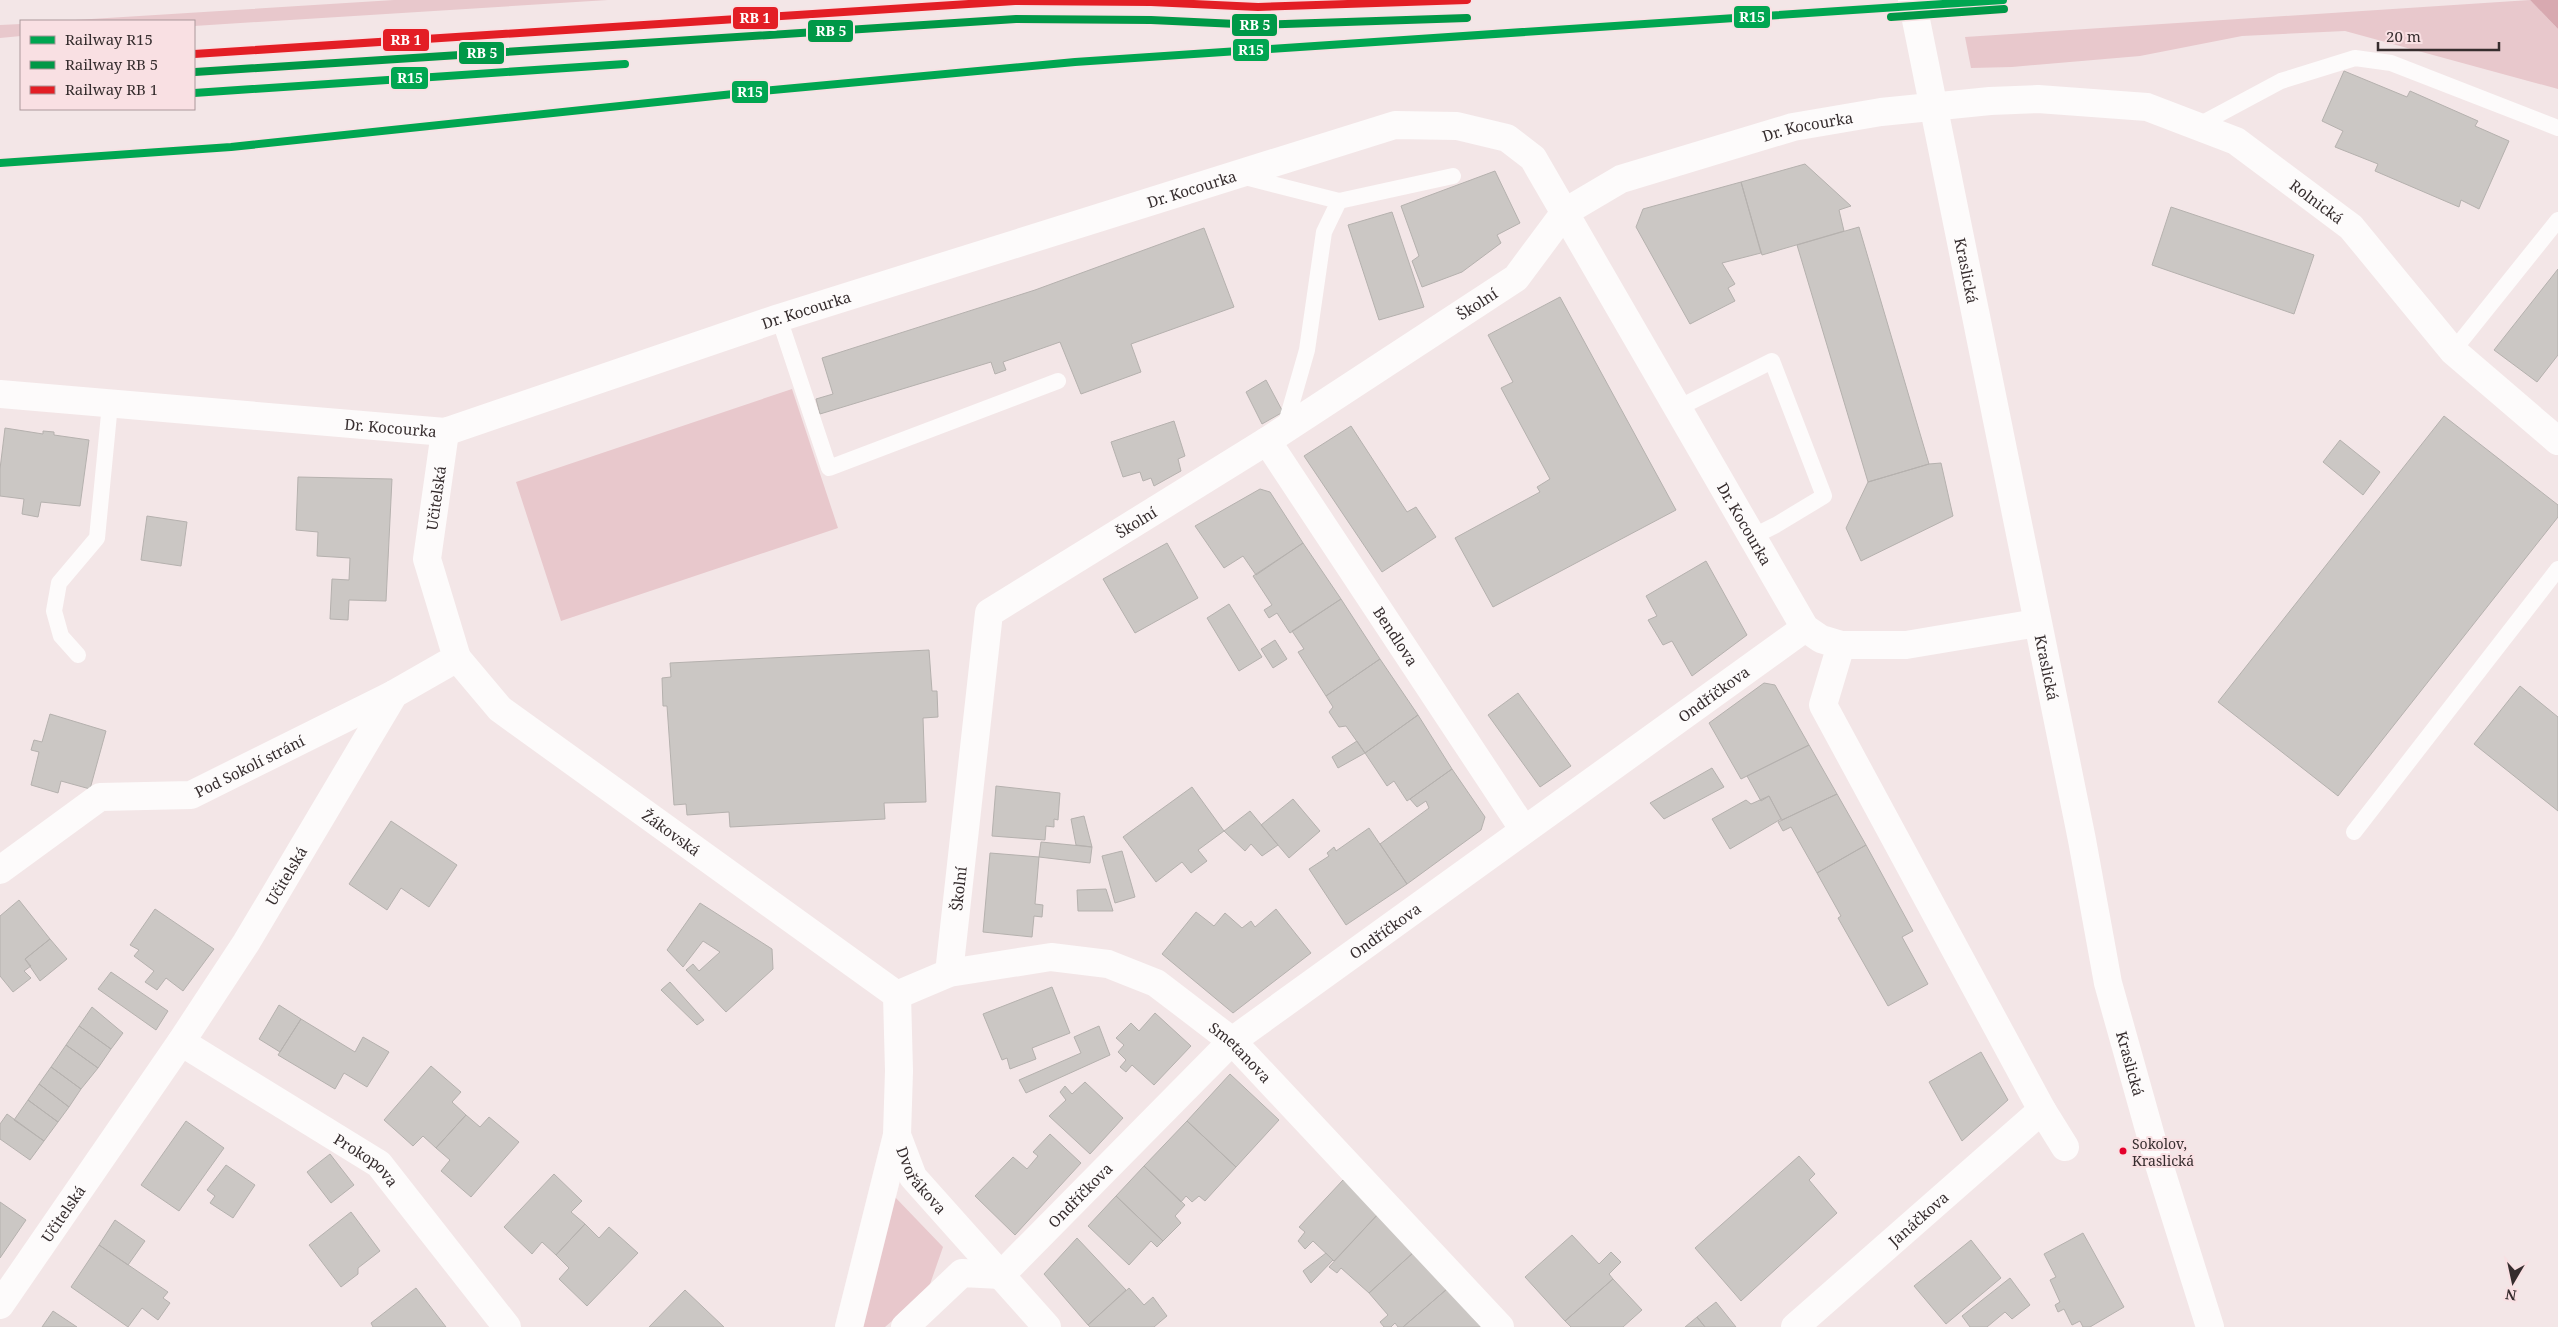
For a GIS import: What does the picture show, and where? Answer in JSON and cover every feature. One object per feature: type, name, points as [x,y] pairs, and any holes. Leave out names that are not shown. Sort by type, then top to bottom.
[{"type":"street","name":"Kraslická","points":[[1912,0],[2082,840],[2108,983],[2157,1158],[2210,1327]]},
{"type":"street","name":"Rolnická","points":[[2004,100],[2038,99],[2147,107],[2236,141],[2351,227],[2453,351],[2558,441]]},
{"type":"street","name":"Dr. Kocourka","points":[[1565,212],[1621,179],[1793,127],[1881,112],[2004,100]]},
{"type":"street","name":"Dr. Kocourka","points":[[0,394],[445,432],[779,318],[1395,125],[1458,126],[1507,138],[1533,158],[1805,628],[1821,639],[1841,645],[1906,645],[2037,623]]},
{"type":"street","name":"Školní","points":[[949,973],[988,614],[1275,436],[1516,278],[1565,212]]},
{"type":"street","name":"Učitelská","points":[[0,1305],[181,1042],[246,943],[394,694],[458,658],[427,559],[445,432]]},
{"type":"street","name":"Bendlova","points":[[1275,436],[1524,830]]},
{"type":"street","name":"Ondříčkova","points":[[1001,1275],[1232,1040],[1805,628]]},
{"type":"street","points":[[1841,645],[1823,705],[2042,1110],[2065,1147]]},
{"type":"street","name":"Žákovská","points":[[458,658],[500,709],[897,995]]},
{"type":"street","name":"Pod Sokolí strání","points":[[0,870],[100,796],[191,795],[394,694]]},
{"type":"street","name":"Smetanova","points":[[897,995],[949,973],[1051,957],[1108,964],[1156,983],[1232,1040],[1500,1327]]},
{"type":"street","name":"Dvořákova","points":[[897,995],[900,1096],[897,1136],[913,1177],[1047,1327]]},
{"type":"street","name":"Prokopova","points":[[181,1042],[379,1164],[507,1327]]},
{"type":"street","name":"Janáčkova","points":[[1795,1327],[2042,1110]]},
{"type":"street","points":[[849,1327],[897,1136]]},
{"type":"street","points":[[905,1327],[962,1272],[1001,1275]]},
{"type":"lane","points":[[2197,126],[2281,81],[2355,58],[2392,63],[2558,128]]},
{"type":"lane","points":[[1236,175],[1339,201],[1453,176]]},
{"type":"lane","points":[[1275,436],[1307,350],[1324,232],[1339,201]]},
{"type":"lane","points":[[2453,351],[2558,220]]},
{"type":"lane","points":[[779,318],[829,468],[1058,381]]},
{"type":"lane","points":[[1678,408],[1772,360],[1824,496],[1752,537]]},
{"type":"lane","points":[[78,655],[61,636],[54,611],[59,584],[97,538],[110,404]]},
{"type":"lane","points":[[2354,832],[2558,569]]},
{"type":"shaded area","points":[[394,0],[608,0],[195,26],[195,20],[75,20]]},
{"type":"shaded area","points":[[2530,0],[2558,29],[2558,89],[2345,31],[2242,36],[2140,56],[2012,67],[1971,68],[1965,37]]},
{"type":"shaded area","points":[[2530,0],[2558,0],[2558,29]]},
{"type":"shaded area","points":[[20,24],[20,36],[0,38],[0,25]]},
{"type":"shaded area","points":[[792,389],[838,528],[561,621],[516,482]]},
{"type":"shaded area","points":[[894,1196],[943,1247],[928,1290],[885,1327],[863,1327]]},
{"type":"building","points":[[2344,71],[2407,97],[2410,91],[2478,121],[2475,126],[2509,141],[2479,209],[2461,200],[2459,207],[2375,171],[2378,164],[2335,147],[2343,131],[2322,121]]},
{"type":"building","points":[[1805,164],[1851,206],[1839,210],[1844,231],[1762,255],[1741,182]]},
{"type":"building","points":[[1495,171],[1520,223],[1497,235],[1501,243],[1462,272],[1422,287],[1412,261],[1419,256],[1401,206]]},
{"type":"building","points":[[1741,182],[1761,253],[1722,263],[1735,284],[1728,288],[1735,301],[1690,324],[1636,227],[1643,209]]},
{"type":"building","points":[[2171,207],[2314,255],[2294,314],[2152,265]]},
{"type":"building","points":[[1392,212],[1424,307],[1379,320],[1348,225]]},
{"type":"building","points":[[1859,227],[1929,464],[1868,482],[1797,245]]},
{"type":"building","points":[[1204,228],[1234,307],[1131,344],[1141,372],[1081,394],[1060,342],[1003,362],[1006,370],[995,374],[991,362],[820,414],[816,399],[833,394],[822,358],[1035,290]]},
{"type":"building","points":[[2558,269],[2558,355],[2537,382],[2494,350]]},
{"type":"building","points":[[1560,297],[1676,510],[1493,607],[1455,538],[1540,492],[1537,487],[1550,479],[1501,388],[1513,382],[1488,335]]},
{"type":"building","points":[[1266,380],[1283,412],[1262,424],[1246,392]]},
{"type":"building","points":[[2444,416],[2558,505],[2558,517],[2338,796],[2218,702]]},
{"type":"building","points":[[1174,421],[1185,456],[1178,459],[1181,471],[1154,486],[1151,478],[1143,481],[1140,472],[1123,477],[1111,442]]},
{"type":"building","points":[[1351,426],[1407,512],[1416,507],[1436,537],[1382,572],[1304,456]]},
{"type":"building","points":[[5,428],[43,434],[43,431],[54,432],[54,435],[89,440],[80,506],[41,502],[38,517],[22,514],[24,499],[0,496],[0,469]]},
{"type":"building","points":[[2340,440],[2380,472],[2363,495],[2323,462]]},
{"type":"building","points":[[1941,463],[1953,516],[1861,561],[1846,528],[1868,482],[1929,464]]},
{"type":"building","points":[[298,477],[392,479],[386,601],[349,600],[348,620],[330,619],[332,579],[349,580],[350,558],[317,556],[318,532],[296,530]]},
{"type":"building","points":[[1260,489],[1270,492],[1303,543],[1256,575],[1243,556],[1224,568],[1195,526]]},
{"type":"building","points":[[147,516],[187,522],[181,566],[141,560]]},
{"type":"building","points":[[1167,543],[1198,598],[1135,633],[1103,579]]},
{"type":"building","points":[[1303,543],[1341,599],[1290,633],[1277,613],[1269,618],[1264,610],[1272,605],[1253,576]]},
{"type":"building","points":[[1706,561],[1747,635],[1692,676],[1672,641],[1663,645],[1648,620],[1657,616],[1646,596]]},
{"type":"building","points":[[1341,599],[1380,659],[1326,696],[1298,652],[1304,649],[1292,631]]},
{"type":"building","points":[[1229,604],[1262,657],[1239,671],[1207,618]]},
{"type":"building","points":[[1275,640],[1287,659],[1273,668],[1261,649]]},
{"type":"building","points":[[929,650],[932,691],[937,691],[938,717],[923,718],[926,802],[884,803],[885,819],[730,827],[729,812],[687,815],[686,804],[674,805],[667,706],[663,706],[662,678],[671,677],[670,663]]},
{"type":"building","points":[[1380,659],[1418,715],[1365,753],[1346,726],[1339,727],[1329,712],[1333,707],[1326,696]]},
{"type":"building","points":[[1764,683],[1775,685],[1809,745],[1741,779],[1709,723]]},
{"type":"building","points":[[2520,686],[2558,717],[2558,811],[2474,744]]},
{"type":"building","points":[[1518,693],[1571,766],[1540,787],[1488,715]]},
{"type":"building","points":[[50,714],[106,731],[90,789],[61,781],[58,793],[31,785],[39,752],[31,750],[34,740],[42,742]]},
{"type":"building","points":[[1418,715],[1452,769],[1407,801],[1394,781],[1387,786],[1365,753]]},
{"type":"building","points":[[1357,741],[1365,753],[1338,768],[1332,757]]},
{"type":"building","points":[[1809,745],[1837,794],[1782,820],[1769,796],[1761,801],[1747,776]]},
{"type":"building","points":[[1712,768],[1724,787],[1664,819],[1650,803]]},
{"type":"building","points":[[1452,769],[1485,817],[1481,830],[1407,884],[1380,844],[1429,808],[1426,801],[1417,807],[1410,799]]},
{"type":"building","points":[[996,786],[1060,793],[1058,820],[1054,819],[1054,827],[1046,826],[1045,840],[992,836]]},
{"type":"building","points":[[1192,787],[1224,831],[1198,850],[1207,861],[1191,873],[1182,862],[1156,882],[1123,837]]},
{"type":"building","points":[[1837,794],[1866,845],[1817,873],[1791,827],[1783,831],[1778,822]]},
{"type":"building","points":[[1769,796],[1781,819],[1730,849],[1712,819],[1746,800],[1751,804]]},
{"type":"building","points":[[1293,799],[1320,831],[1289,858],[1261,825]]},
{"type":"building","points":[[1250,811],[1278,845],[1262,856],[1251,844],[1245,851],[1224,831]]},
{"type":"building","points":[[1084,816],[1092,847],[1076,845],[1071,819]]},
{"type":"building","points":[[391,821],[457,865],[429,907],[401,888],[387,910],[349,884]]},
{"type":"building","points":[[1369,828],[1407,884],[1346,925],[1309,869],[1329,856],[1327,853],[1334,847],[1336,851]]},
{"type":"building","points":[[1041,842],[1092,847],[1090,863],[1039,857]]},
{"type":"building","points":[[1866,845],[1913,931],[1902,937],[1928,984],[1888,1006],[1838,918],[1841,916],[1817,873]]},
{"type":"building","points":[[1122,851],[1135,897],[1115,903],[1102,856]]},
{"type":"building","points":[[990,853],[1039,857],[1035,904],[1043,905],[1042,917],[1034,916],[1032,937],[983,932]]},
{"type":"building","points":[[1106,889],[1113,911],[1078,911],[1077,890]]},
{"type":"building","points":[[19,900],[50,939],[25,959],[31,966],[24,971],[31,978],[13,992],[0,976],[0,916]]},
{"type":"building","points":[[700,903],[772,949],[773,969],[726,1012],[686,970],[693,964],[699,971],[720,952],[703,941],[683,967],[667,950]]},
{"type":"building","points":[[155,909],[214,949],[183,991],[166,978],[157,990],[145,982],[154,971],[134,956],[139,950],[130,945]]},
{"type":"building","points":[[1276,909],[1311,953],[1233,1013],[1162,954],[1196,912],[1214,926],[1225,913],[1242,928],[1251,921],[1255,927]]},
{"type":"building","points":[[50,939],[67,959],[40,981],[25,959]]},
{"type":"building","points":[[111,972],[168,1011],[156,1030],[98,989]]},
{"type":"building","points":[[670,982],[704,1020],[697,1025],[661,990]]},
{"type":"building","points":[[1052,987],[1070,1033],[1032,1048],[1036,1059],[1010,1069],[1007,1058],[1002,1060],[983,1014]]},
{"type":"building","points":[[279,1005],[301,1019],[280,1052],[259,1039]]},
{"type":"building","points":[[92,1007],[123,1033],[111,1049],[79,1026]]},
{"type":"building","points":[[1155,1013],[1191,1046],[1154,1085],[1132,1065],[1126,1072],[1120,1067],[1126,1060],[1118,1052],[1124,1045],[1116,1038],[1131,1023],[1139,1031]]},
{"type":"building","points":[[301,1019],[355,1052],[363,1037],[389,1052],[367,1087],[344,1073],[335,1089],[278,1055]]},
{"type":"building","points":[[79,1026],[111,1049],[98,1068],[66,1045]]},
{"type":"building","points":[[1099,1026],[1110,1055],[1026,1093],[1019,1080],[1081,1053],[1074,1037]]},
{"type":"building","points":[[66,1045],[98,1068],[81,1089],[51,1067]]},
{"type":"building","points":[[1981,1052],[2008,1100],[1962,1141],[1929,1082]]},
{"type":"building","points":[[431,1066],[461,1092],[452,1102],[466,1115],[436,1148],[423,1136],[413,1146],[384,1120]]},
{"type":"building","points":[[51,1067],[81,1089],[69,1107],[39,1084]]},
{"type":"building","points":[[1230,1074],[1279,1120],[1236,1167],[1187,1121]]},
{"type":"building","points":[[1085,1082],[1123,1118],[1090,1154],[1049,1116],[1066,1100],[1060,1092],[1065,1086],[1072,1094]]},
{"type":"building","points":[[39,1084],[69,1107],[58,1122],[28,1100]]},
{"type":"building","points":[[28,1100],[58,1122],[44,1141],[14,1120]]},
{"type":"building","points":[[7,1114],[44,1141],[30,1160],[0,1139],[0,1124]]},
{"type":"building","points":[[466,1115],[480,1127],[489,1117],[519,1142],[471,1197],[441,1171],[450,1160],[436,1148]]},
{"type":"building","points":[[186,1121],[224,1148],[179,1211],[141,1185]]},
{"type":"building","points":[[1187,1121],[1236,1167],[1205,1201],[1199,1196],[1192,1202],[1186,1196],[1181,1202],[1144,1166]]},
{"type":"building","points":[[1050,1134],[1081,1163],[1015,1235],[975,1196],[1013,1157],[1027,1169],[1038,1156],[1033,1152]]},
{"type":"building","points":[[330,1154],[354,1185],[331,1203],[307,1172]]},
{"type":"building","points":[[1799,1156],[1815,1174],[1809,1180],[1837,1213],[1741,1301],[1695,1248]]},
{"type":"building","points":[[226,1165],[255,1185],[233,1218],[210,1203],[215,1196],[207,1190]]},
{"type":"building","points":[[1144,1166],[1185,1205],[1175,1216],[1181,1223],[1163,1241],[1116,1196]]},
{"type":"building","points":[[554,1174],[582,1201],[571,1212],[585,1224],[556,1255],[542,1242],[532,1254],[504,1227]]},
{"type":"building","points":[[1343,1180],[1379,1213],[1334,1261],[1313,1241],[1305,1249],[1298,1241],[1305,1232],[1299,1227]]},
{"type":"building","points":[[1116,1196],[1163,1241],[1157,1247],[1151,1241],[1129,1265],[1088,1226]]},
{"type":"building","points":[[0,1202],[26,1220],[0,1258]]},
{"type":"building","points":[[351,1212],[380,1251],[358,1268],[358,1274],[341,1287],[309,1245]]},
{"type":"building","points":[[1379,1213],[1414,1252],[1369,1293],[1341,1268],[1337,1273],[1329,1267]]},
{"type":"building","points":[[115,1220],[145,1241],[128,1265],[99,1245]]},
{"type":"building","points":[[585,1224],[599,1238],[609,1227],[638,1253],[587,1306],[559,1279],[569,1268],[556,1255]]},
{"type":"building","points":[[2083,1233],[2124,1307],[2090,1327],[2083,1327],[2080,1321],[2072,1325],[2064,1309],[2058,1312],[2055,1305],[2060,1302],[2050,1280],[2056,1277],[2044,1254]]},
{"type":"building","points":[[1572,1235],[1599,1264],[1611,1252],[1621,1262],[1609,1274],[1613,1279],[1565,1321],[1525,1277]]},
{"type":"building","points":[[1077,1238],[1126,1290],[1088,1325],[1044,1274]]},
{"type":"building","points":[[1971,1240],[2001,1278],[1946,1324],[1914,1286]]},
{"type":"building","points":[[99,1245],[168,1292],[163,1298],[170,1303],[158,1320],[142,1308],[128,1327],[71,1287]]},
{"type":"building","points":[[1414,1252],[1447,1289],[1403,1327],[1398,1327],[1395,1323],[1391,1327],[1384,1327],[1380,1322],[1388,1315],[1369,1293]]},
{"type":"building","points":[[1326,1253],[1333,1260],[1311,1283],[1303,1271]]},
{"type":"building","points":[[2010,1278],[2030,1305],[2012,1319],[2005,1312],[1987,1327],[1970,1327],[1962,1316]]},
{"type":"building","points":[[1613,1279],[1642,1310],[1623,1327],[1571,1327],[1565,1321]]},
{"type":"building","points":[[416,1288],[446,1327],[373,1327],[371,1323]]},
{"type":"building","points":[[1129,1288],[1144,1305],[1153,1297],[1167,1316],[1154,1327],[1090,1327],[1088,1325]]},
{"type":"building","points":[[1447,1289],[1481,1327],[1403,1327]]},
{"type":"building","points":[[685,1290],[724,1327],[649,1327]]},
{"type":"building","points":[[1716,1302],[1736,1327],[1705,1327],[1697,1317]]},
{"type":"building","points":[[53,1311],[77,1327],[42,1327]]},
{"type":"building","points":[[1697,1317],[1705,1327],[1685,1327]]},
{"type":"rail line","name":"R15","points":[[0,163],[231,147],[762,91],[1075,62],[2003,0]]},
{"type":"rail line","name":"R15","points":[[195,93],[625,64]]},
{"type":"transit line","points":[[195,54],[1015,1],[1151,2],[1258,7],[1467,0]]},
{"type":"transit line","points":[[1891,17],[2004,9]]},
{"type":"transit line","points":[[195,72],[1016,19],[1151,20],[1258,25],[1467,18]]},
{"type":"place","name":"Sokolov, Kraslická","points":[[2123,1151]]}]
